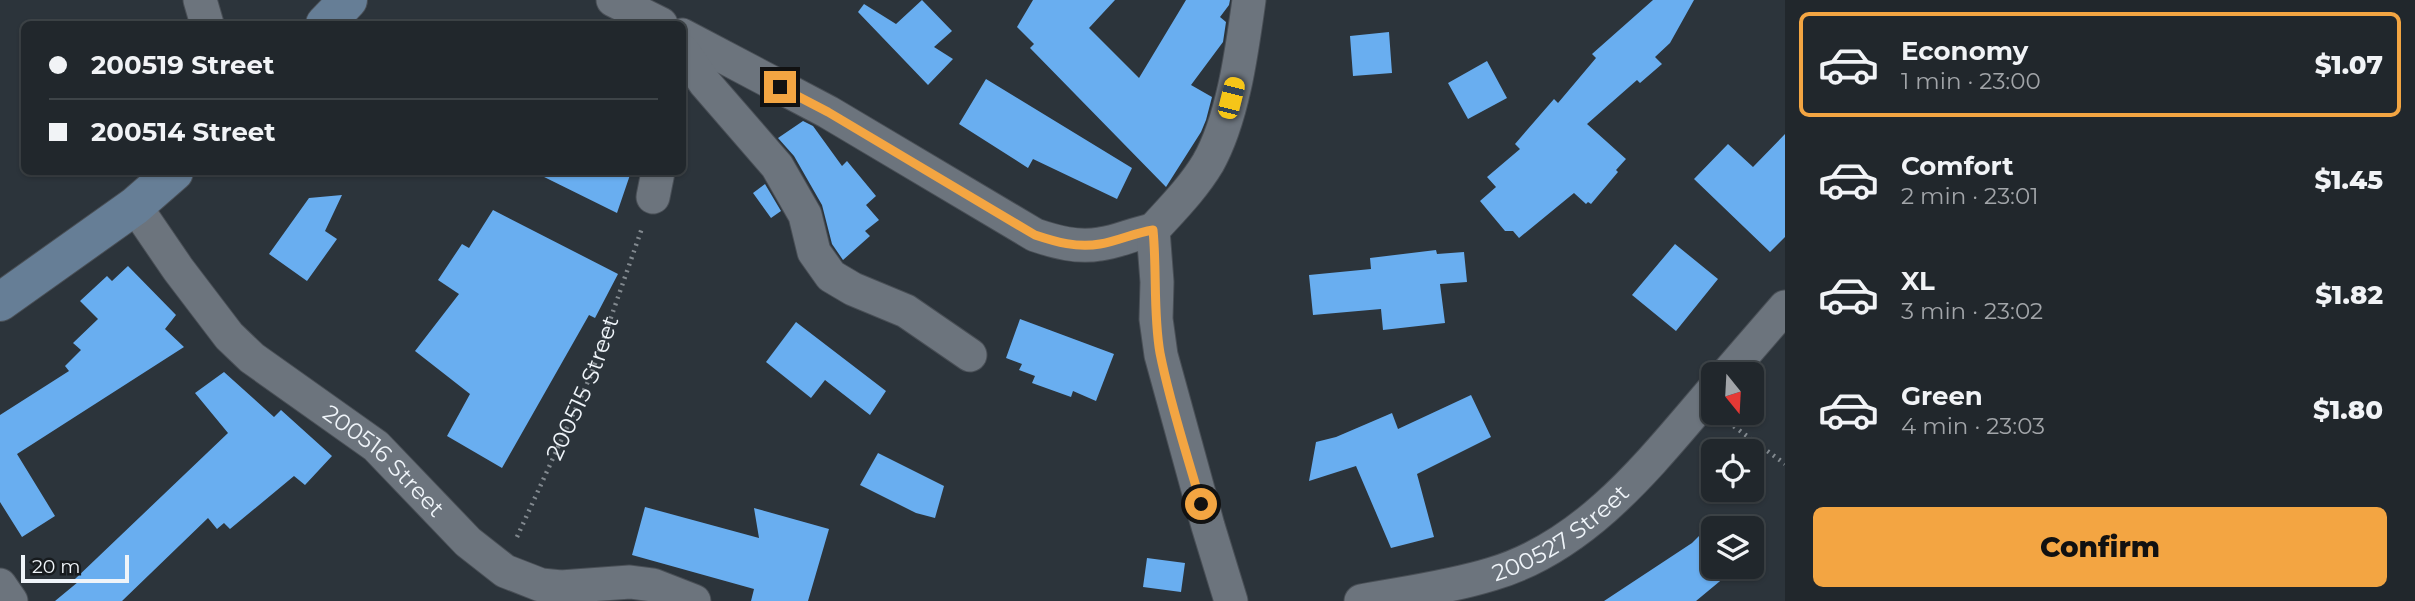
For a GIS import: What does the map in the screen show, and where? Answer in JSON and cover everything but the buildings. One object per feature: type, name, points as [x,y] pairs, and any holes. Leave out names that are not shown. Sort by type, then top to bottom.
[{"type":"street","points":[[200,0],[206,21]]},
{"type":"street","points":[[328,21],[348,0]]},
{"type":"street","points":[[613,0],[648,21]]},
{"type":"street","points":[[686,43],[828,112],[1035,235],[1079,246],[1101,244],[1153,230],[1188,192],[1209,160],[1226,118],[1241,57],[1249,0]]},
{"type":"street","points":[[686,52],[705,83],[777,166],[804,215],[814,252],[831,276],[853,289],[906,311],[970,355]]},
{"type":"street","points":[[0,302],[135,206],[171,175]]},
{"type":"street","name":"200516 Street","points":[[135,206],[229,336],[252,358],[382,451],[468,542],[505,571],[541,585],[561,587],[630,582],[653,584],[694,601]]},
{"type":"street","points":[[1153,230],[1157,282],[1156,319],[1161,355],[1231,601]]},
{"type":"street","points":[[1737,362],[1785,307]]},
{"type":"street","name":"200527 Street","points":[[1361,601],[1493,574],[1543,553],[1607,507],[1701,403]]},
{"type":"street","points":[[0,585],[11,601]]},
{"type":"path","name":"200515 Street","points":[[505,571],[514,543],[591,375],[655,184]]},
{"type":"path","points":[[1733,425],[1785,464]]},
{"type":"route","points":[[780,87],[828,112],[1035,235],[1079,246],[1101,244],[1153,230],[1157,282],[1156,319],[1161,355],[1201,504]]}]
